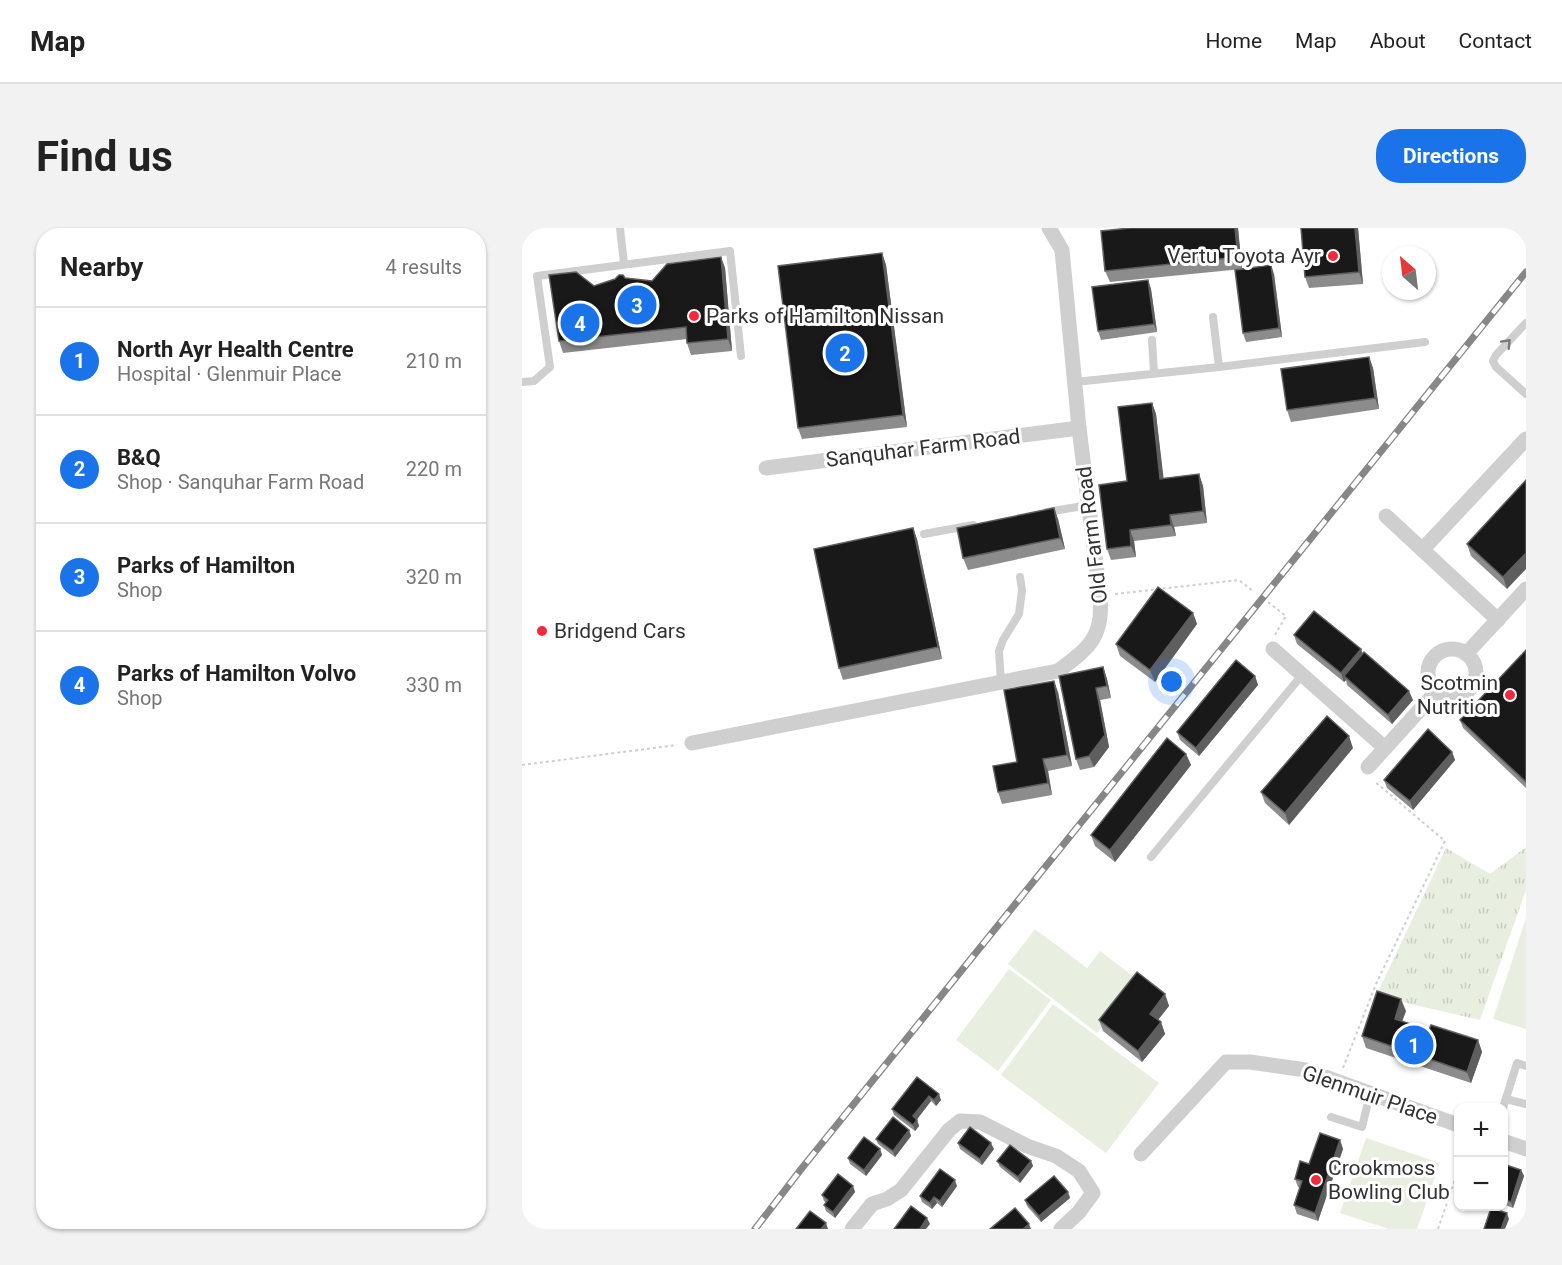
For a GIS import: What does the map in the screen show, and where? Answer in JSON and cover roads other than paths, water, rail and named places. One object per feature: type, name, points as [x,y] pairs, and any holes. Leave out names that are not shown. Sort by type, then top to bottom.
[{"type":"street","name":"Old Farm Road","points":[[692,743],[1058,671],[1081,654],[1098,632],[1101,613],[1100,596],[1079,428],[1062,250],[1049,228]]},
{"type":"street","name":"Sanquhar Farm Road","points":[[766,468],[1079,428]]},
{"type":"street","points":[[1423,549],[1526,439]]},
{"type":"street","points":[[1386,516],[1498,620]]},
{"type":"street","points":[[1466,654],[1526,589]]},
{"type":"street","points":[[1273,649],[1385,748]]},
{"type":"street","points":[[1452,649],[1466,654],[1476,668],[1476,677],[1470,690],[1455,697],[1446,697],[1436,692],[1430,685],[1427,673],[1433,658],[1443,650],[1452,649]]},
{"type":"street","points":[[1368,767],[1436,692]]},
{"type":"street","name":"Glenmuir Place","points":[[1141,1154],[1226,1062],[1250,1062],[1306,1070],[1454,1124]]},
{"type":"street","points":[[852,1229],[872,1204],[887,1199],[901,1190],[949,1130],[960,1121],[980,1122],[1027,1146],[1056,1156],[1079,1171],[1093,1193],[1079,1212],[1061,1229]]},
{"type":"street","points":[[1508,1143],[1526,1149]]},
{"type":"lane","points":[[620,228],[624,264]]},
{"type":"lane","points":[[522,382],[534,381],[550,367],[537,276],[730,251],[741,356]]},
{"type":"lane","points":[[1213,317],[1219,367]]},
{"type":"lane","points":[[1526,323],[1496,355],[1494,363],[1526,394]]},
{"type":"lane","points":[[1152,340],[1154,373]]},
{"type":"lane","points":[[1075,382],[1425,342]]},
{"type":"lane","points":[[1042,513],[1089,505]]},
{"type":"lane","points":[[924,534],[983,524]]},
{"type":"lane","points":[[1001,682],[999,651],[1019,614],[1022,590],[1020,577]]},
{"type":"lane","points":[[1150,857],[1302,675]]},
{"type":"lane","points":[[1504,1103],[1518,1063],[1526,1066]]},
{"type":"lane","points":[[1331,1117],[1362,1126],[1370,1094]]},
{"type":"lane","points":[[1506,1099],[1526,1104]]},
{"type":"railway","points":[[755,1229],[1526,272]]},
{"type":"place","name":"Vertu Toyota Ayr","points":[[1333,256]]},
{"type":"place","name":"Parks of Hamilton","points":[[637,305]]},
{"type":"place","name":"Parks of Hamilton Nissan","points":[[694,316]]},
{"type":"place","name":"Parks of Hamilton Volvo","points":[[580,323]]},
{"type":"place","name":"B&Q","points":[[845,353]]},
{"type":"place","name":"Bridgend Cars","points":[[542,631]]},
{"type":"place","name":"Scotmin Nutrition","points":[[1510,695]]},
{"type":"place","name":"North Ayr Health Centre","points":[[1414,1045]]},
{"type":"place","name":"Crookmoss Bowling Club","points":[[1316,1180]]}]
